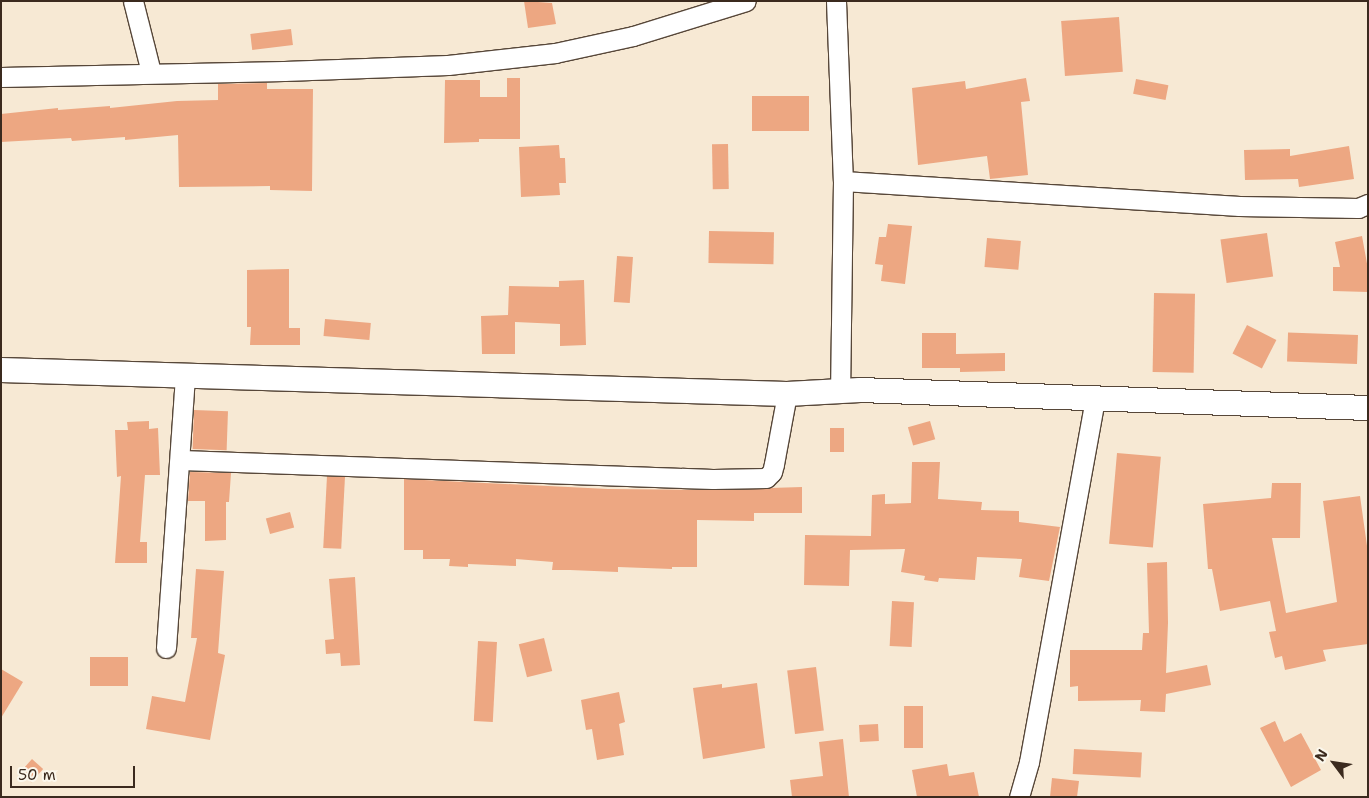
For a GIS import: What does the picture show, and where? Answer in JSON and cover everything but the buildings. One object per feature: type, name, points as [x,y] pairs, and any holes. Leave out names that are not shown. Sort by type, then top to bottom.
[{"type":"street","points":[[133,1],[151,72]]},
{"type":"street","points":[[1,77],[151,72],[284,71],[448,65],[555,53],[633,36],[746,1]]},
{"type":"street","points":[[836,1],[843,181],[840,390]]},
{"type":"street","points":[[843,181],[1239,206],[1358,208],[1368,204]]},
{"type":"street","points":[[1,370],[787,394],[840,390],[1367,408],[1368,422]]},
{"type":"street","points":[[166,648],[181,460],[185,376]]},
{"type":"street","points":[[181,460],[704,479],[766,478],[774,464],[787,394]]},
{"type":"street","points":[[1018,796],[1029,762],[1095,399]]}]
